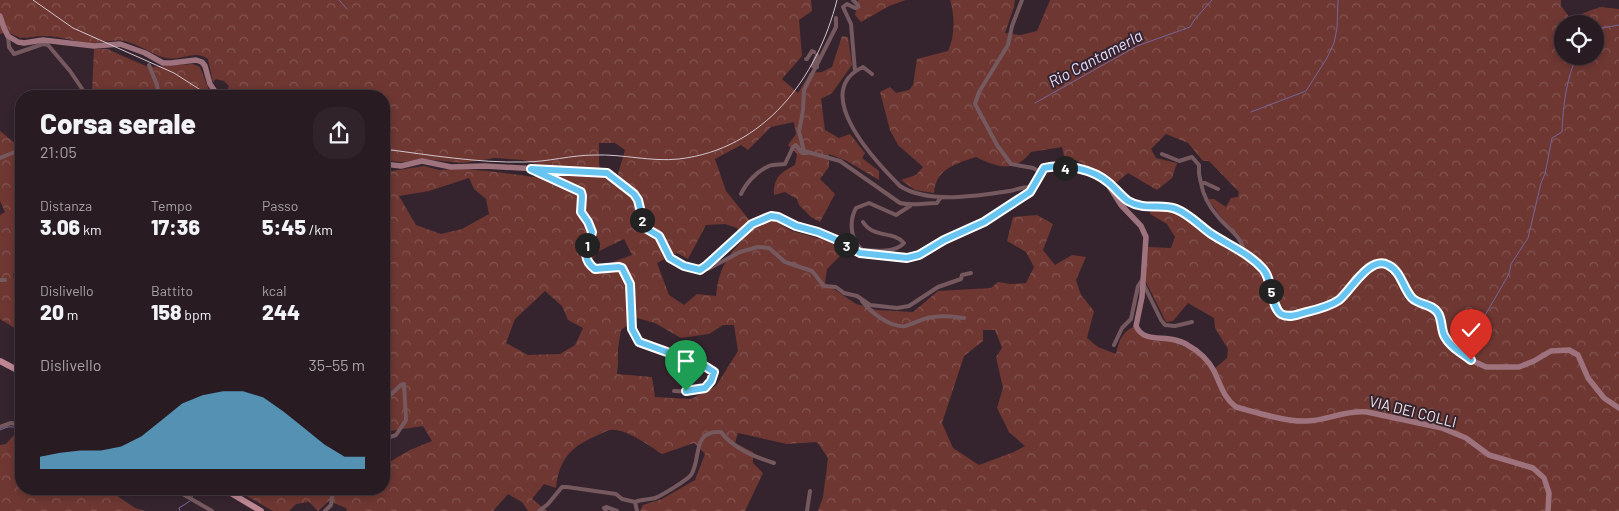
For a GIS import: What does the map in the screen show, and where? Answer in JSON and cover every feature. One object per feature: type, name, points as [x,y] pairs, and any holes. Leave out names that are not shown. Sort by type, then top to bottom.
[{"type":"main road","points":[[0,361],[15,369]]},
{"type":"main road","points":[[234,495],[261,511]]},
{"type":"street","points":[[854,0],[858,7],[855,8],[847,4],[843,7],[851,24],[855,71]]},
{"type":"street","points":[[1022,0],[1012,26],[1008,45],[975,98],[975,104],[997,145],[1011,164],[1033,168],[1041,172]]},
{"type":"street","points":[[0,16],[8,36],[9,46],[14,54],[43,44],[48,45],[83,90]]},
{"type":"street","points":[[807,153],[801,145],[799,132],[804,90],[836,27],[836,18]]},
{"type":"street","points":[[8,36],[24,43],[43,40],[94,46],[120,44],[163,63],[171,64],[196,60],[202,62],[205,66],[210,84],[214,90]]},
{"type":"street","points":[[806,59],[812,51],[816,53],[813,66],[817,67]]},
{"type":"street","points":[[150,65],[158,90]]},
{"type":"street","points":[[872,74],[864,67],[855,71],[845,84],[841,95],[848,118],[857,135],[900,186],[909,192],[922,196],[940,197],[1005,192],[1026,187],[1032,188]]},
{"type":"street","points":[[741,194],[748,182],[764,168],[770,165],[785,164],[793,146],[796,145],[802,153],[840,161],[900,203],[911,206]]},
{"type":"street","points":[[0,158],[15,152]]},
{"type":"street","points":[[1162,154],[1178,161],[1192,157],[1199,165],[1198,174],[1206,198],[1213,211],[1238,237],[1243,246],[1244,253]]},
{"type":"street","points":[[390,165],[401,166],[422,162],[451,167],[485,166],[607,173],[634,194],[638,200],[644,225],[659,236],[670,258],[691,269],[708,269],[740,252],[758,247],[769,248],[785,262],[812,271],[824,286],[836,287],[844,293],[856,296],[870,305],[897,308],[909,306],[938,287],[961,279],[962,275],[970,273]]},
{"type":"street","points":[[704,268],[752,224],[771,216],[818,232],[845,244],[855,251],[907,258],[919,255],[944,240],[984,222],[1030,192],[1044,168],[1074,168],[1100,176],[1127,200],[1135,204],[1176,209],[1244,253],[1265,270],[1275,305],[1286,316],[1326,306],[1338,300],[1370,266],[1382,263],[1388,264],[1398,274],[1412,298],[1436,310],[1439,314],[1444,334],[1450,344],[1471,360],[1486,367],[1519,367],[1551,351],[1569,350],[1578,355],[1588,378],[1604,398],[1619,408]]},
{"type":"street","points":[[531,169],[581,192],[581,212],[592,232],[586,250],[588,261],[595,269],[622,268],[630,284],[632,329],[639,342],[703,365],[714,372],[711,381],[705,388],[674,391]]},
{"type":"street","name":"VIA DEI COLLI","points":[[1108,182],[1120,205],[1141,226],[1146,237],[1142,297],[1137,320],[1138,330],[1147,337],[1174,340],[1189,346],[1204,356],[1213,369],[1225,397],[1236,407],[1304,422],[1346,412],[1367,412],[1442,428],[1466,438],[1489,455],[1533,468],[1544,478],[1549,493],[1548,511]]},
{"type":"street","points":[[1202,183],[1218,189]]},
{"type":"street","points":[[863,222],[868,229],[898,237],[904,242],[902,246],[888,250],[864,252],[856,244],[851,225],[851,219],[856,208],[869,203],[896,215],[919,203],[937,202],[940,197]]},
{"type":"street","name":"VIA DEI COLLI","points":[[1143,281],[1160,320],[1166,325],[1175,326],[1192,322]]},
{"type":"street","name":"VIA DEI COLLI","points":[[1114,345],[1122,328],[1131,319],[1138,286],[1143,281]]},
{"type":"street","points":[[856,296],[868,309],[894,325],[904,326],[930,318],[953,316],[964,318]]},
{"type":"street","points":[[390,395],[404,384],[406,420],[396,435],[390,437]]},
{"type":"street","points":[[0,427],[11,423],[15,424]]},
{"type":"street","points":[[539,511],[548,504],[562,487],[616,494],[622,500],[635,502],[656,498],[688,478],[705,434],[712,431],[720,432],[737,447],[774,464]]},
{"type":"street","points":[[806,511],[810,491]]},
{"type":"street","points":[[185,495],[212,511]]},
{"type":"street","points":[[325,511],[332,505],[332,495]]},
{"type":"street","points":[[635,502],[637,511]]},
{"type":"street","points":[[606,511],[604,508],[606,507],[617,511]]},
{"type":"green space","points":[[0,0],[811,0],[812,11],[799,20],[802,56],[782,79],[798,93],[810,73],[822,72],[832,67],[842,36],[848,37],[852,65],[832,93],[821,99],[825,130],[839,138],[850,134],[865,153],[862,158],[879,171],[879,180],[847,161],[829,154],[829,167],[820,179],[835,194],[820,222],[811,217],[799,205],[797,199],[785,192],[774,195],[775,184],[779,176],[795,165],[797,154],[788,145],[796,134],[794,122],[771,127],[748,150],[741,145],[715,159],[726,191],[755,227],[774,220],[792,231],[825,240],[846,250],[827,269],[825,283],[856,304],[877,310],[913,312],[938,291],[991,288],[998,282],[1011,284],[1026,283],[1034,267],[1026,252],[1007,241],[1013,217],[1037,215],[1053,224],[1043,250],[1055,265],[1072,255],[1086,257],[1076,280],[1081,295],[1094,311],[1087,338],[1098,347],[1116,354],[1122,337],[1127,331],[1136,326],[1141,334],[1174,341],[1203,357],[1229,404],[1296,422],[1356,412],[1442,429],[1465,439],[1489,456],[1532,470],[1543,479],[1548,493],[1547,511],[818,511],[823,497],[828,458],[817,442],[787,444],[738,433],[735,443],[753,452],[753,463],[763,473],[745,511],[640,511],[643,505],[662,499],[695,480],[705,454],[694,443],[662,454],[630,435],[610,430],[587,440],[573,450],[563,462],[556,488],[544,484],[532,499],[547,511],[528,511],[522,502],[508,494],[493,511],[347,511],[346,508],[329,501],[318,511],[309,502],[296,504],[289,511],[273,511],[245,495],[390,495],[390,462],[410,450],[432,441],[423,426],[390,431],[390,170],[424,166],[439,170],[463,169],[534,177],[546,167],[524,160],[495,158],[463,163],[422,159],[401,162],[390,161],[390,90],[227,90],[229,86],[224,81],[216,79],[213,82],[208,59],[203,56],[193,55],[167,58],[123,41],[90,43],[51,36],[22,38],[8,32],[0,34]],"holes":[[[599,143],[615,143],[625,150],[615,184],[601,176]],[[469,178],[474,189],[486,199],[489,214],[462,229],[441,234],[416,225],[399,196],[429,191]],[[725,224],[737,228],[742,241],[723,266],[716,296],[697,294],[684,305],[669,295],[657,263],[677,253],[688,259],[706,225]],[[624,239],[632,255],[599,267],[591,262],[597,252]],[[545,291],[562,306],[568,320],[583,328],[575,345],[560,354],[528,355],[506,343],[515,319]],[[637,318],[655,323],[681,338],[709,334],[723,325],[734,325],[738,351],[716,386],[691,399],[655,397],[652,377],[617,374],[621,330]],[[983,330],[995,330],[1002,348],[996,357],[1003,388],[997,408],[1009,432],[1025,446],[979,465],[953,448],[942,423],[964,356],[983,341]]]},
{"type":"green space","points":[[858,0],[906,0],[889,6],[861,22],[855,15]]},
{"type":"green space","points":[[950,0],[1015,0],[1005,33],[1021,35],[1037,31],[1050,0],[1561,0],[1561,6],[1568,15],[1554,15],[1554,65],[1604,65],[1604,15],[1578,15],[1600,7],[1619,9],[1619,406],[1595,384],[1579,355],[1560,348],[1519,365],[1486,366],[1472,359],[1451,343],[1445,334],[1440,314],[1412,297],[1399,273],[1375,263],[1338,300],[1326,307],[1288,316],[1280,311],[1268,276],[1245,253],[1245,250],[1208,199],[1214,199],[1226,207],[1231,198],[1238,197],[1239,192],[1209,161],[1203,161],[1188,143],[1166,134],[1151,149],[1156,158],[1177,163],[1172,178],[1157,190],[1128,173],[1116,183],[1076,160],[1065,160],[1062,147],[1031,152],[1025,159],[1012,166],[998,166],[976,157],[954,165],[943,172],[934,193],[915,190],[901,180],[916,175],[923,167],[898,145],[890,130],[880,92],[890,87],[896,93],[909,90],[913,85],[917,59],[948,51],[953,32]]},
{"type":"green space","points":[[94,49],[107,49],[148,67],[193,64],[200,67],[209,90],[92,90]]},
{"type":"green space","points":[[0,131],[15,143],[15,273],[13,273],[15,285],[15,328],[0,319],[0,215],[5,212],[0,201]]},
{"type":"green space","points":[[1150,210],[1177,212],[1257,266],[1262,272],[1281,315],[1288,318],[1327,309],[1340,302],[1371,268],[1376,265],[1387,266],[1396,275],[1410,299],[1438,315],[1442,335],[1485,369],[1519,368],[1551,352],[1568,351],[1577,356],[1587,378],[1619,409],[1619,511],[1549,511],[1550,493],[1533,467],[1490,454],[1466,437],[1367,410],[1296,420],[1236,406],[1231,402],[1214,369],[1227,358],[1228,349],[1215,328],[1214,318],[1188,303],[1173,321],[1166,322],[1145,280],[1148,247],[1171,248],[1175,237],[1167,224],[1150,214]]},
{"type":"green space","points":[[15,435],[15,495],[116,495],[135,508],[145,511],[0,511],[0,445],[6,444]]},
{"type":"waterway","points":[[339,0],[347,9]]},
{"type":"waterway","name":"Rio Cantamerla","points":[[1035,103],[1137,46],[1190,27],[1212,0]]},
{"type":"waterway","points":[[1251,112],[1306,91],[1327,58],[1334,43],[1337,28],[1338,0]]},
{"type":"waterway","points":[[1604,28],[1619,25]]},
{"type":"waterway","points":[[1455,336],[1480,324],[1509,274],[1511,264],[1528,238],[1541,183],[1545,174],[1552,138],[1562,132],[1566,93],[1573,65]]},
{"type":"waterway","points":[[0,430],[15,428]]},
{"type":"waterway","points":[[180,511],[179,508],[190,501]]},
{"type":"tram line","points":[[33,0],[73,28],[174,73],[201,90]]},
{"type":"tram line","points":[[390,150],[506,162],[533,162],[595,155],[668,160],[709,153],[737,141],[761,125],[782,105],[801,82],[816,57],[828,29],[837,0]]},
{"type":"route","points":[[686,391],[705,388],[711,381],[714,372],[703,365],[639,342],[632,329],[630,284],[622,268],[599,270],[595,269],[588,261],[586,250],[592,235],[592,229],[581,212],[582,194],[580,190],[531,169],[600,171],[607,173],[629,188],[634,194],[638,200],[644,225],[652,233],[659,236],[670,258],[691,269],[700,270],[752,224],[771,216],[818,232],[860,253],[907,258],[919,255],[944,240],[984,222],[1030,192],[1044,168],[1074,168],[1100,176],[1127,200],[1135,204],[1151,208],[1171,207],[1183,212],[1211,233],[1244,253],[1265,270],[1275,305],[1286,316],[1326,306],[1338,300],[1370,266],[1382,263],[1388,264],[1398,274],[1412,298],[1436,310],[1439,314],[1444,334],[1450,344],[1471,360]]}]
